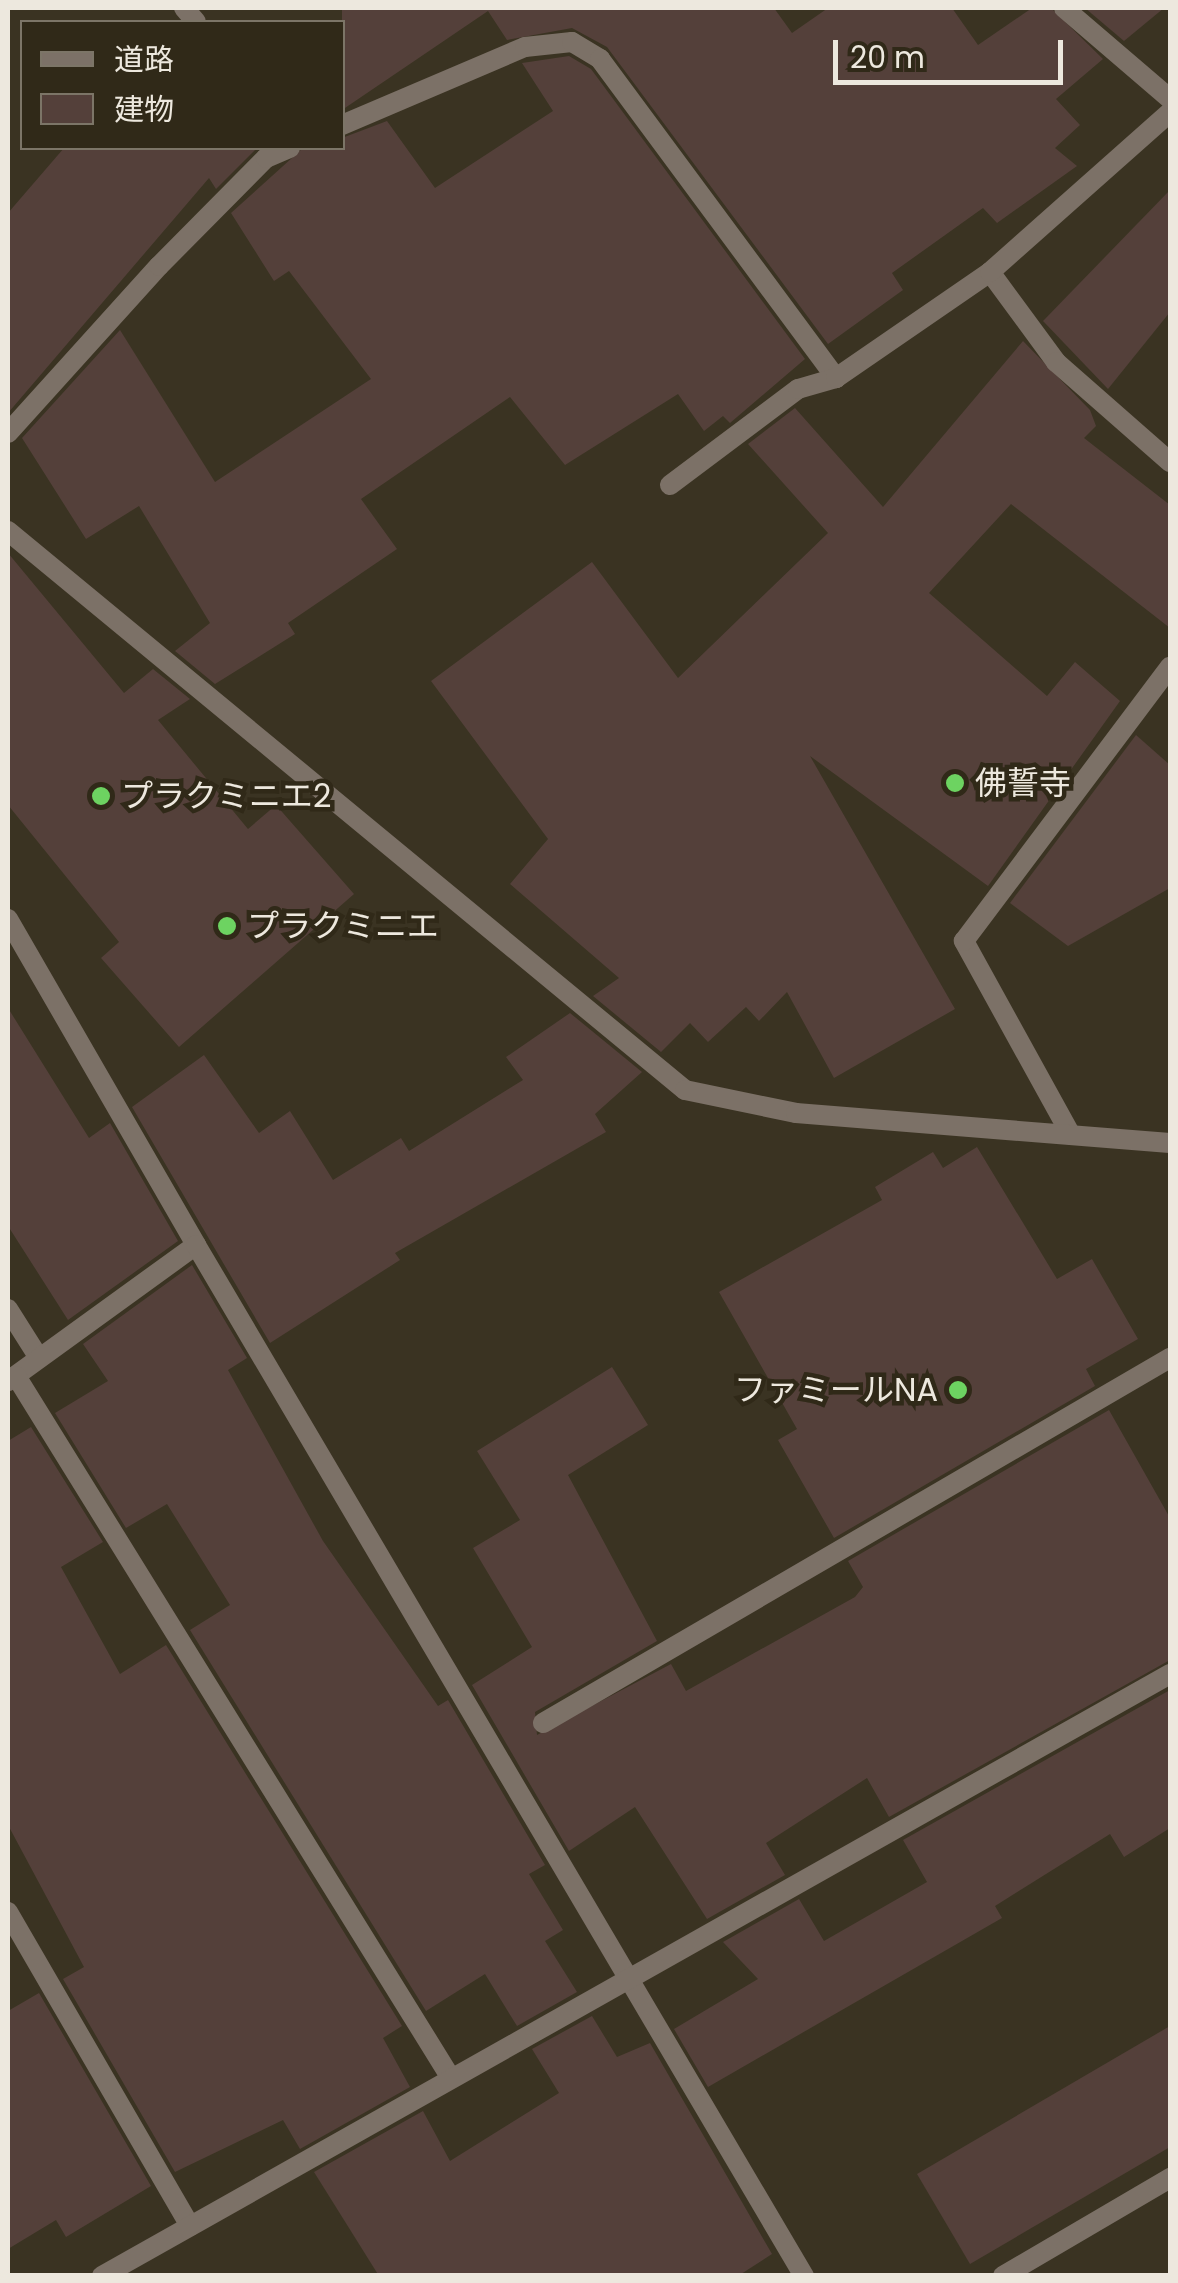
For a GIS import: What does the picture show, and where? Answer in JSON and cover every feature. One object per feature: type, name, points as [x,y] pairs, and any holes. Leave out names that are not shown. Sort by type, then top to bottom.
[{"type":"street","points":[[1064,8],[1170,98]]},
{"type":"street","points":[[345,125],[525,47],[572,42],[600,60],[836,378]]},
{"type":"street","points":[[670,485],[798,389],[836,378],[990,272],[1170,112]]},
{"type":"street","points":[[8,434],[159,266],[266,158],[285,150]]},
{"type":"street","points":[[990,272],[1056,362],[1170,462]]},
{"type":"street","points":[[8,532],[685,1090],[796,1113],[1170,1143]]},
{"type":"street","points":[[1071,1135],[964,941],[1170,667]]},
{"type":"street","points":[[8,919],[804,2276]]},
{"type":"street","points":[[196,1245],[12,1378],[451,2078]]},
{"type":"street","points":[[8,1309],[39,1358]]},
{"type":"street","points":[[542,1724],[1170,1358]]},
{"type":"street","points":[[102,2276],[1170,1674]]},
{"type":"street","points":[[8,1912],[190,2226]]},
{"type":"street","points":[[1003,2276],[1170,2178]]},
{"type":"building","points":[[342,8],[774,8],[792,33],[828,8],[952,8],[978,45],[1032,8],[1051,8],[1103,59],[1056,99],[1080,125],[1055,148],[1077,166],[997,223],[983,208],[892,273],[903,290],[828,344],[607,47],[572,28],[507,40],[488,11],[345,108]]},
{"type":"building","points":[[1085,8],[1164,8],[1124,41]]},
{"type":"building","points":[[569,56],[591,69],[805,359],[730,423],[723,416],[704,431],[678,394],[565,465],[510,397],[361,499],[397,549],[288,623],[295,634],[215,684],[175,651],[210,623],[139,506],[86,539],[22,438],[120,330],[215,482],[371,379],[289,271],[274,281],[231,213],[301,150],[345,150],[345,137],[387,121],[435,188],[553,111],[522,63]]},
{"type":"building","points":[[62,150],[255,150],[216,189],[209,178],[8,413],[8,213]]},
{"type":"building","points":[[1170,190],[1170,312],[1108,389],[1043,321]]},
{"type":"building","points":[[1023,341],[1090,410],[1096,426],[1084,438],[1170,505],[1170,628],[1011,504],[929,593],[1047,696],[1075,662],[1120,701],[988,886],[810,756],[955,1009],[834,1078],[787,992],[759,1021],[746,1007],[708,1042],[690,1023],[661,1052],[593,996],[619,978],[510,884],[548,839],[431,681],[592,562],[678,678],[828,533],[748,444],[795,408],[883,507]]},
{"type":"building","points":[[8,553],[124,693],[153,669],[190,699],[158,720],[248,829],[276,805],[354,894],[179,1047],[101,958],[119,942],[8,805]]},
{"type":"building","points":[[1136,735],[1170,765],[1170,888],[1068,946],[1010,903]]},
{"type":"building","points":[[8,1008],[89,1138],[110,1123],[178,1241],[68,1320],[8,1226]]},
{"type":"building","points":[[570,1013],[642,1072],[595,1114],[606,1132],[395,1253],[400,1260],[270,1343],[132,1107],[204,1055],[259,1133],[290,1111],[333,1180],[401,1138],[409,1151],[523,1080],[506,1057]]},
{"type":"building","points":[[977,1147],[1057,1279],[1092,1259],[1138,1339],[1086,1369],[1095,1386],[834,1538],[778,1440],[797,1429],[719,1292],[882,1200],[875,1187],[933,1152],[943,1168]]},
{"type":"building","points":[[192,1265],[247,1358],[228,1370],[323,1541],[438,1706],[448,1700],[545,1865],[529,1874],[563,1930],[545,1941],[577,1992],[517,2026],[485,1974],[426,2011],[190,1630],[230,1605],[167,1504],[126,1528],[55,1413],[108,1381],[83,1344]]},
{"type":"building","points":[[612,1367],[648,1425],[568,1475],[657,1641],[535,1712],[537,1735],[671,1664],[686,1691],[855,1597],[863,1587],[848,1561],[1109,1410],[1170,1518],[1170,1660],[889,1817],[867,1778],[766,1843],[785,1875],[707,1919],[635,1807],[569,1851],[472,1685],[532,1647],[473,1548],[520,1520],[477,1451]]},
{"type":"building","points":[[31,1427],[103,1542],[61,1567],[120,1674],[166,1645],[402,2026],[383,2038],[410,2087],[300,2149],[283,2120],[175,2172],[63,1979],[84,1967],[8,1825],[8,1441]]},
{"type":"building","points":[[1170,1690],[1170,1828],[1124,1857],[1110,1834],[995,1906],[1002,1918],[708,2087],[674,2029],[758,1979],[723,1942],[799,1899],[824,1941],[927,1882],[903,1840]]},
{"type":"building","points":[[39,1993],[151,2186],[66,2237],[56,2220],[8,2249],[8,2011]]},
{"type":"building","points":[[592,2016],[617,2057],[650,2043],[772,2254],[738,2276],[379,2276],[314,2172],[423,2111],[450,2161],[559,2093],[532,2049]]},
{"type":"building","points":[[1170,2026],[1170,2147],[970,2264],[917,2174]]},
{"type":"place","name":"佛誓寺","points":[[955,783]]},
{"type":"place","name":"プラクミニエ2","points":[[101,796]]},
{"type":"place","name":"プラクミニエ","points":[[227,926]]},
{"type":"place","name":"ファミールNA","points":[[958,1390]]}]
